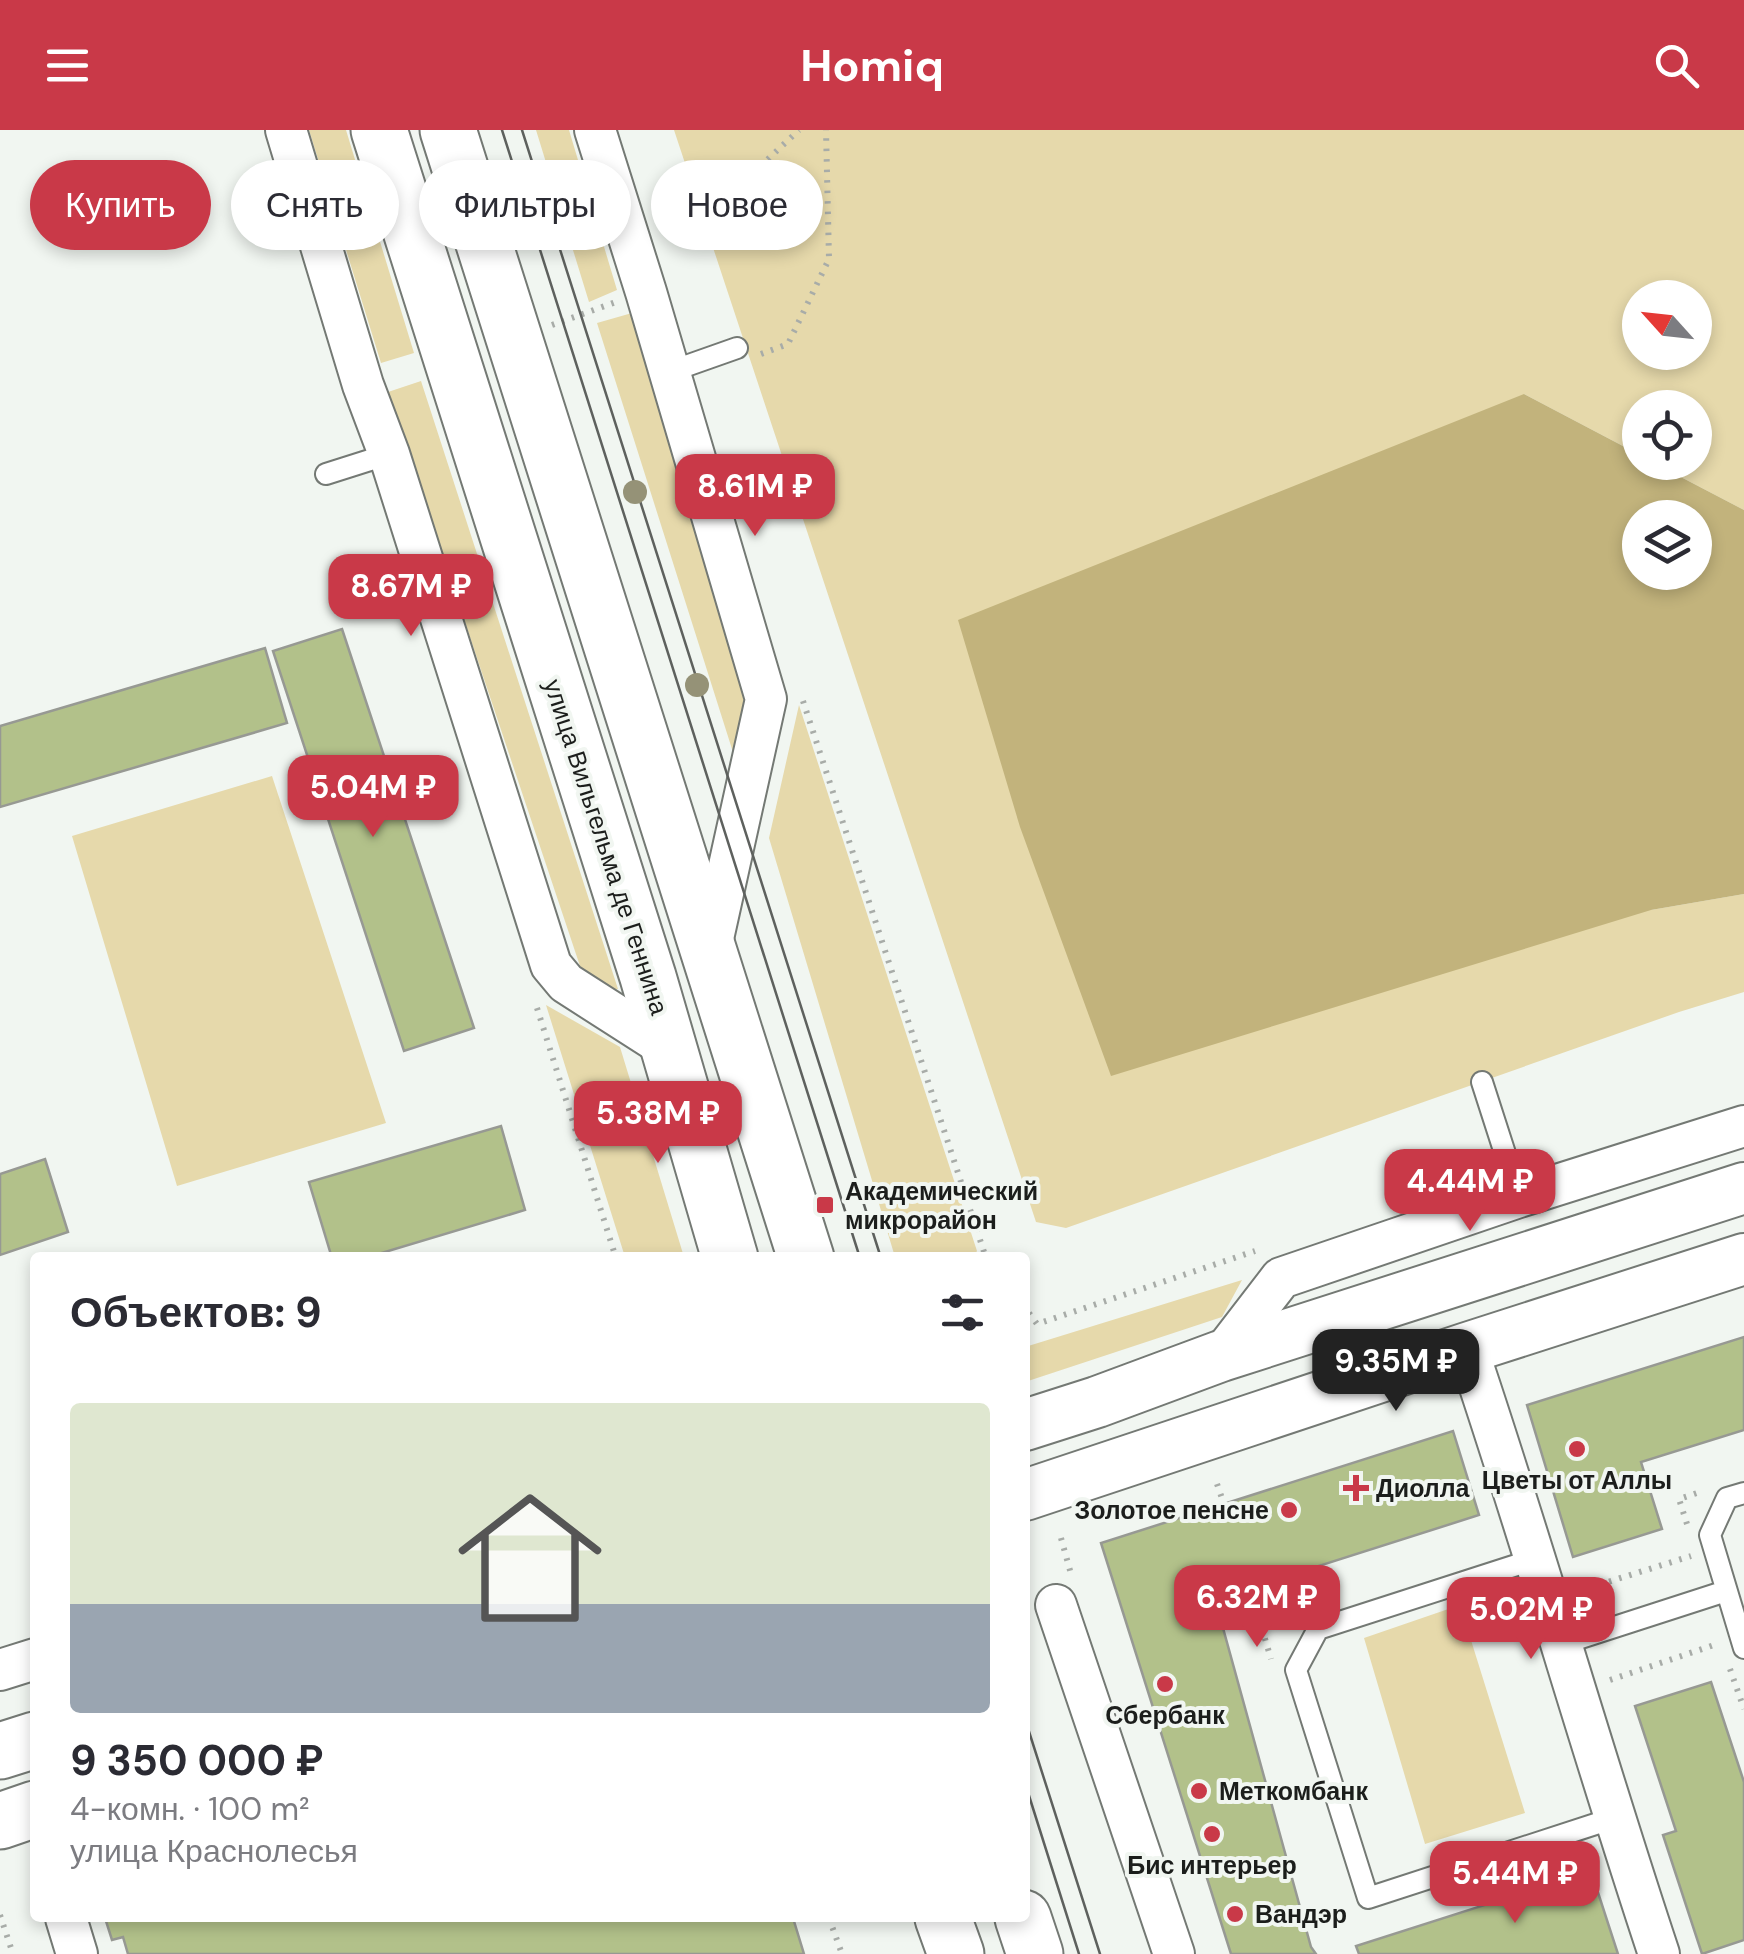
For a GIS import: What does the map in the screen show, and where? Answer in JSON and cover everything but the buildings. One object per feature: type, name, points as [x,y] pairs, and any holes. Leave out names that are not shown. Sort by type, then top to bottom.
[{"type":"main road","name":"улица Вильгельма де Геннина","points":[[379,130],[670,1049],[728,1252]]},
{"type":"main road","points":[[448,130],[804,1252]]},
{"type":"main road","points":[[0,1751],[30,1742]]},
{"type":"main road","points":[[944,1922],[956,1954]]},
{"type":"main road","points":[[1024,1922],[1035,1954]]},
{"type":"street","name":"улица Вильгельма де Геннина","points":[[286,130],[551,965],[566,982],[670,1049]]},
{"type":"street","points":[[595,130],[766,699],[709,956]]},
{"type":"street","points":[[1221,1356],[1281,1278],[1744,1126]]},
{"type":"street","points":[[1030,1423],[1221,1356],[1744,1188]]},
{"type":"street","points":[[1030,1493],[1744,1260]]},
{"type":"street","points":[[1466,1348],[1659,1954]]},
{"type":"street","points":[[1056,1605],[1174,1954]]},
{"type":"street","points":[[0,1670],[30,1661]]},
{"type":"street","points":[[67,1922],[77,1954]]},
{"type":"lane","points":[[669,372],[737,348]]},
{"type":"lane","points":[[326,474],[389,454]]},
{"type":"lane","points":[[1482,1082],[1519,1197]]},
{"type":"lane","points":[[1735,1654],[1726,1591],[1710,1534],[1727,1498],[1744,1493]]},
{"type":"lane","points":[[1535,1560],[1318,1629],[1296,1670],[1368,1898],[1614,1818]]},
{"type":"lane","points":[[1562,1644],[1726,1591]]},
{"type":"path","points":[[645,224],[736,189],[798,130]]},
{"type":"path","points":[[788,344],[829,259],[826,130]]},
{"type":"path","points":[[1217,1484],[1224,1504]]},
{"type":"path","points":[[1690,1536],[1679,1499],[1712,1488]]},
{"type":"path","points":[[1566,1596],[1696,1554]]},
{"type":"path","points":[[1250,1588],[1272,1662]]},
{"type":"path","points":[[1594,1685],[1721,1643]]},
{"type":"path","points":[[1735,1654],[1744,1709]]},
{"type":"path","points":[[0,1915],[13,1954]]},
{"type":"path","points":[[830,1922],[842,1954]]},
{"type":"shaded area","points":[[309,130],[346,130],[355,160],[318,160]]},
{"type":"shaded area","points":[[536,130],[569,130],[578,160],[545,160]]},
{"type":"shaded area","points":[[674,130],[1744,130],[1744,510],[1687,480],[1712,480],[1712,390],[1622,390],[1622,446],[1524,394],[1651,910],[1744,894],[1744,992],[1066,1228],[1036,1222],[714,250],[823,250],[823,160],[684,160]]},
{"type":"shaded area","points":[[346,250],[383,250],[414,353],[381,363]]},
{"type":"shaded area","points":[[573,250],[605,250],[617,290],[589,302]]},
{"type":"shaded area","points":[[632,313],[752,686],[738,768],[597,323]]},
{"type":"shaded area","points":[[421,381],[618,989],[608,990],[581,969],[388,392]]},
{"type":"shaded area","points":[[1524,394],[1622,446],[1622,480],[1687,480],[1744,510],[1744,894],[1651,910],[1111,1076],[1020,827],[958,620]]},
{"type":"shaded area","points":[[799,705],[976,1252],[893,1252],[769,838]]},
{"type":"shaded area","points":[[272,776],[386,1123],[177,1186],[72,836]]},
{"type":"shaded area","points":[[546,1005],[620,1047],[682,1252],[623,1252]]},
{"type":"shaded area","points":[[1242,1280],[1222,1317],[1030,1380],[1030,1345]]},
{"type":"shaded area","points":[[1460,1605],[1525,1813],[1425,1844],[1364,1638]]},
{"type":"tram line","points":[[502,130],[858,1252]]},
{"type":"tram line","points":[[522,130],[879,1252]]},
{"type":"tram line","points":[[1030,1735],[1100,1954]]},
{"type":"tram line","points":[[1030,1799],[1079,1954]]},
{"type":"place","name":"Академический микрорайон","points":[[825,1205]]},
{"type":"place","name":"Цветы от Аллы","points":[[1577,1449]]},
{"type":"place","name":"Диолла","points":[[1356,1488]]},
{"type":"place","name":"Золотое пенсне","points":[[1289,1510]]},
{"type":"place","name":"Сбербанк","points":[[1165,1684]]},
{"type":"place","name":"Меткомбанк","points":[[1199,1791]]},
{"type":"place","name":"Бис интерьер","points":[[1212,1834]]},
{"type":"place","name":"Вандэр","points":[[1235,1914]]}]
